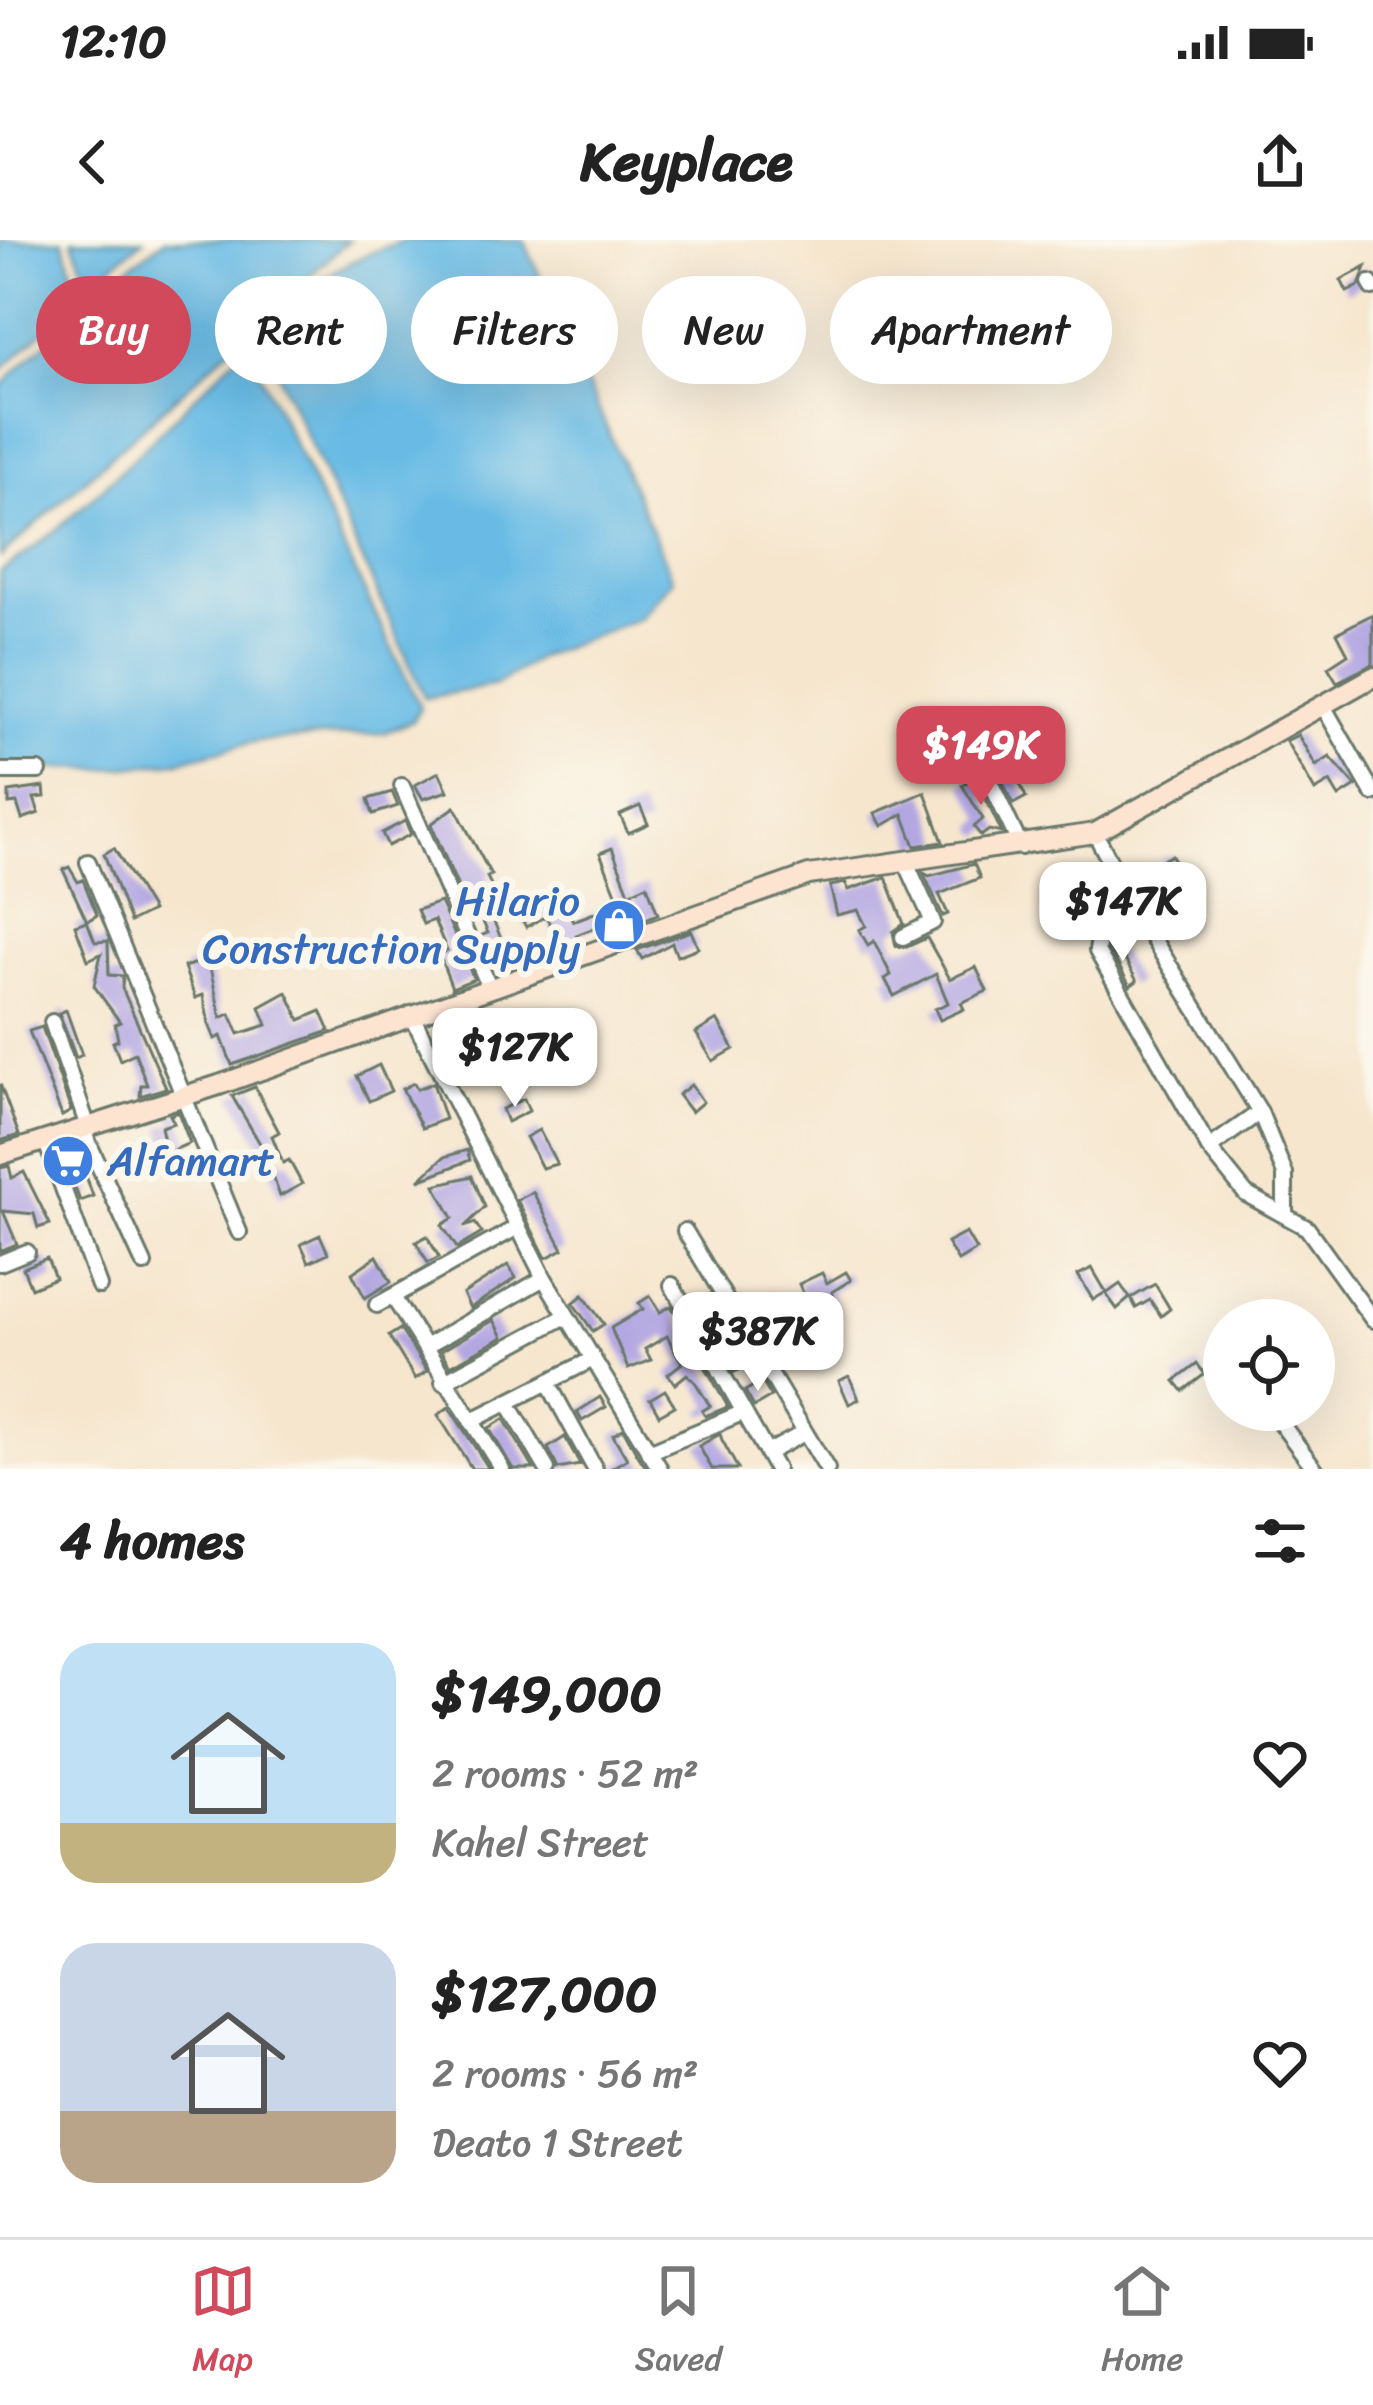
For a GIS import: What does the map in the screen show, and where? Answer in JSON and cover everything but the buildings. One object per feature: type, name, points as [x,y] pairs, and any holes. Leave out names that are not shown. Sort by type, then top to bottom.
[{"type":"main road","points":[[0,1155],[86,1130],[809,875],[1095,833],[1373,677]]},
{"type":"street","points":[[1322,704],[1373,793]]},
{"type":"street","points":[[964,729],[1021,847]]},
{"type":"street","points":[[0,771],[39,771]]},
{"type":"street","points":[[402,786],[489,986]]},
{"type":"street","points":[[1095,833],[1137,913],[1260,1112],[1285,1174],[1285,1214]]},
{"type":"street","points":[[903,937],[932,922],[905,860]]},
{"type":"street","points":[[88,862],[239,1232]]},
{"type":"street","points":[[1137,913],[1099,939],[1097,951],[1209,1148],[1246,1194],[1306,1228],[1373,1320]]},
{"type":"street","points":[[411,1014],[516,1228],[660,1469]]},
{"type":"street","points":[[52,1022],[86,1130],[143,1264]]},
{"type":"street","points":[[1209,1148],[1260,1112]]},
{"type":"street","points":[[46,1142],[99,1286]]},
{"type":"street","points":[[377,1305],[516,1228]]},
{"type":"street","points":[[685,1231],[826,1469]]},
{"type":"street","points":[[0,1263],[27,1252]]},
{"type":"street","points":[[425,1347],[544,1278]]},
{"type":"street","points":[[672,1285],[776,1469]]},
{"type":"street","points":[[393,1297],[502,1469]]},
{"type":"street","points":[[443,1382],[566,1316]]},
{"type":"street","points":[[472,1421],[593,1359]]},
{"type":"street","points":[[548,1383],[595,1469]]},
{"type":"street","points":[[508,1403],[547,1469]]},
{"type":"street","points":[[649,1453],[742,1413]]},
{"type":"street","points":[[1286,1431],[1315,1469]]},
{"type":"street","points":[[767,1453],[804,1433]]},
{"type":"water","points":[[0,240],[63,240],[74,276],[36,276],[36,338],[0,371]]},
{"type":"water","points":[[72,240],[143,240],[99,276],[87,276]]},
{"type":"water","points":[[165,240],[349,240],[309,276],[215,276],[215,362],[191,384],[191,276],[116,276]]},
{"type":"water","points":[[406,240],[524,240],[540,276],[411,276],[411,384],[587,384],[673,579],[640,618],[541,656],[495,685],[425,698],[283,384],[387,384],[387,276],[326,276]]},
{"type":"water","points":[[36,352],[36,384],[190,384],[0,557],[0,388]]},
{"type":"water","points":[[215,377],[215,384],[265,384],[420,707],[413,721],[383,733],[257,741],[174,762],[106,769],[0,767],[0,572],[97,493]]},
{"type":"place","name":"Hilario Construction Supply","points":[[619,925]]},
{"type":"place","name":"Alfamart","points":[[68,1161]]}]
